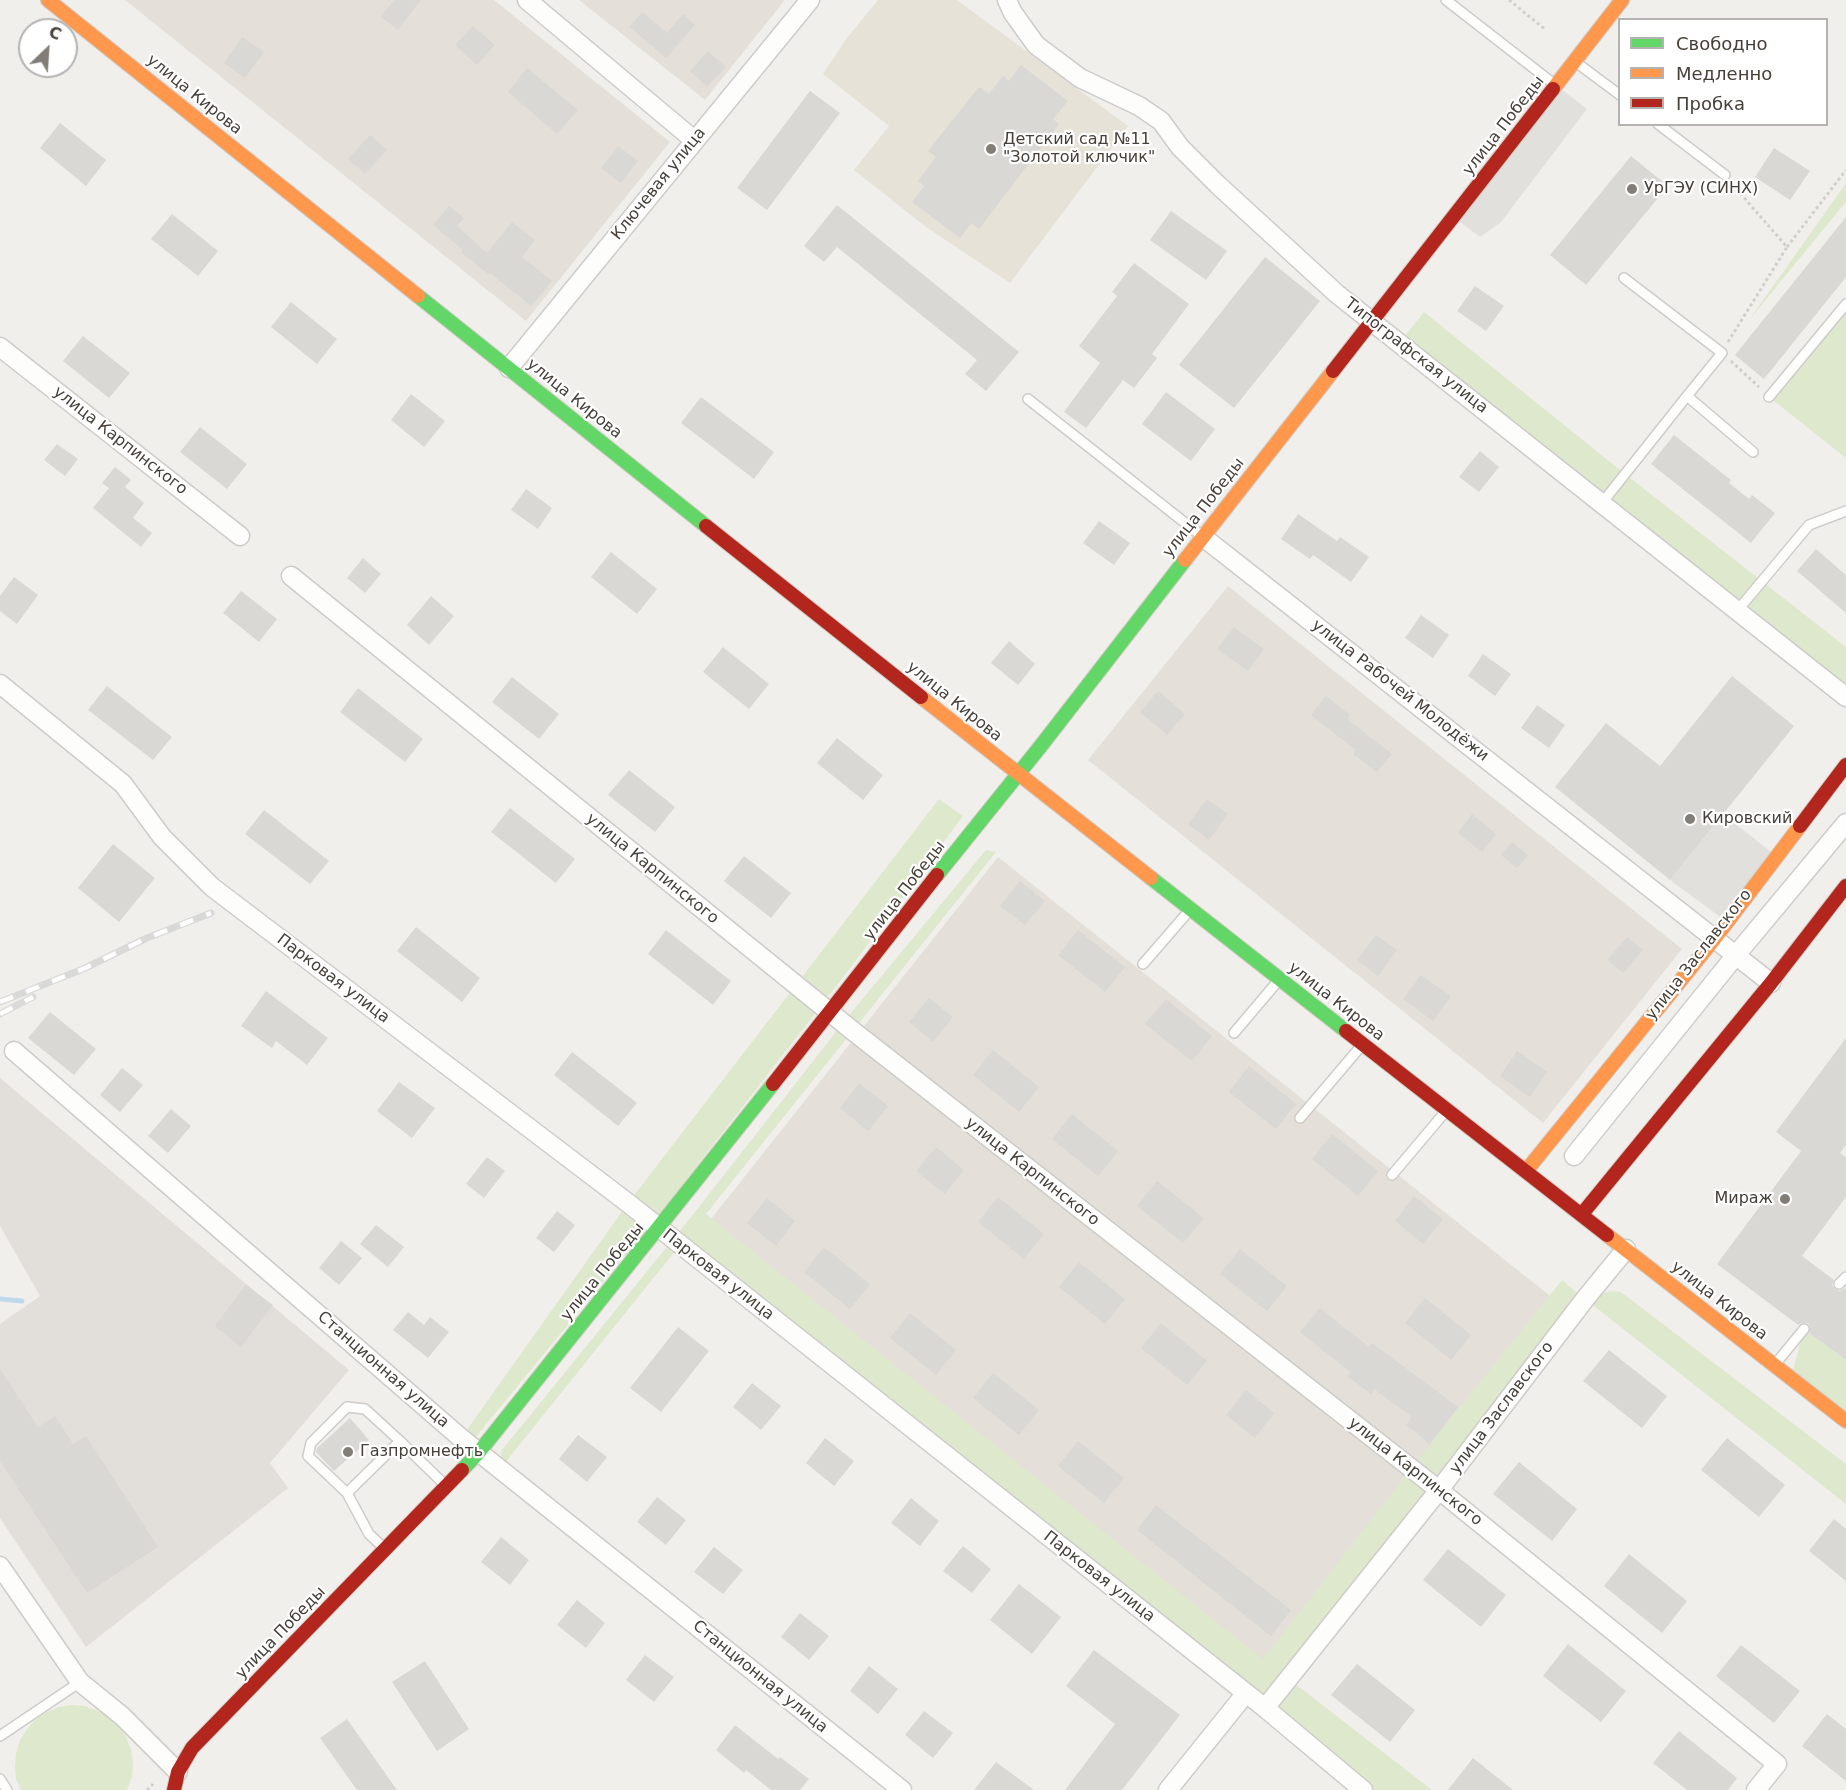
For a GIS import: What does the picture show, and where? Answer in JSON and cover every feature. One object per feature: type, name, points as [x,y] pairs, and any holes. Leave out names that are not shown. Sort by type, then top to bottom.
[{"type":"main road","name":"улица Кирова","points":[[48,0],[1017,774],[1846,1421]]},
{"type":"main road","name":"улица Победы","points":[[174,1785],[192,1748],[479,1452],[831,1013],[1622,0]]},
{"type":"main road","name":"улица Заславского","points":[[1527,1171],[1715,938],[1846,765]]},
{"type":"main road","points":[[1582,1214],[1771,982],[1846,885]]},
{"type":"street","points":[[527,0],[694,140]]},
{"type":"street","name":"Ключевая улица","points":[[509,368],[810,0]]},
{"type":"street","name":"Типографская улица","points":[[1007,0],[1013,13],[1036,45],[1080,78],[1139,106],[1161,121],[1180,147],[1218,185],[1337,294],[1846,697]]},
{"type":"street","name":"улица Карпинского","points":[[0,347],[240,536]]},
{"type":"street","name":"улица Рабочей Молодёжи","points":[[1203,537],[1771,982]]},
{"type":"street","name":"улица Карпинского","points":[[291,576],[831,1013],[1439,1490],[1777,1764],[1756,1790]]},
{"type":"street","name":"Парковая улица","points":[[0,684],[123,784],[162,837],[212,886],[628,1203],[1265,1707],[1363,1790]]},
{"type":"street","name":"улица Заславского","points":[[1574,1156],[1846,823]]},
{"type":"street","name":"Станционная улица","points":[[14,1052],[443,1423],[902,1790]]},
{"type":"street","name":"улица Заславского","points":[[1265,1707],[1439,1490],[1626,1249]]},
{"type":"street","points":[[0,1566],[80,1682],[122,1716],[174,1785]]},
{"type":"street","points":[[1168,1790],[1246,1693]]},
{"type":"lane","points":[[1446,0],[1556,85]]},
{"type":"lane","points":[[1575,61],[1618,93]]},
{"type":"lane","points":[[1661,126],[1725,175]]},
{"type":"lane","points":[[1602,503],[1722,353],[1624,279]]},
{"type":"lane","points":[[1769,397],[1846,304]]},
{"type":"lane","points":[[1687,396],[1753,452]]},
{"type":"lane","name":"улица Рабочей Молодёжи","points":[[1028,399],[1203,537]]},
{"type":"lane","points":[[1737,611],[1809,525],[1846,511]]},
{"type":"lane","points":[[1143,964],[1190,909]]},
{"type":"lane","points":[[1234,1033],[1280,979]]},
{"type":"lane","points":[[1300,1119],[1363,1044]]},
{"type":"lane","points":[[1392,1175],[1447,1110]]},
{"type":"lane","points":[[1775,1365],[1804,1329]]},
{"type":"lane","points":[[386,1550],[369,1534],[347,1493],[308,1456],[310,1443],[347,1407],[365,1409],[447,1487]]},
{"type":"lane","points":[[347,1493],[400,1441]]},
{"type":"lane","points":[[0,1736],[80,1682]]},
{"type":"lane","points":[[0,1779],[7,1790]]},
{"type":"path","points":[[1509,0],[1546,30]]},
{"type":"path","points":[[1769,397],[1722,353],[1787,247],[1846,170]]},
{"type":"path","points":[[1725,175],[1787,247]]},
{"type":"shaded area","points":[[125,0],[494,0],[670,142],[526,321]]},
{"type":"shaded area","points":[[579,0],[785,0],[705,100]]},
{"type":"shaded area","name":"Детский сад №11 \"Золотой ключик\"","points":[[878,0],[957,0],[1128,126],[1010,283],[926,227],[854,170],[889,126],[823,74],[847,38]]},
{"type":"shaded area","points":[[1556,85],[1587,109],[1501,222],[1480,237],[1453,217]]},
{"type":"shaded area","points":[[1228,586],[1682,949],[1543,1123],[1088,760]]},
{"type":"shaded area","points":[[1723,814],[1775,855],[1723,919],[1670,880]]},
{"type":"shaded area","points":[[998,857],[1554,1299],[1262,1666],[707,1224]]},
{"type":"shaded area","points":[[0,1078],[349,1370],[270,1463],[288,1488],[86,1647],[0,1518],[0,1324],[40,1296],[0,1226]]},
{"type":"green space","points":[[1846,183],[1846,202],[1749,320]]},
{"type":"green space","points":[[1846,304],[1846,458],[1769,397]]},
{"type":"green space","points":[[1424,312],[1625,474],[1846,647],[1846,697],[1399,343]]},
{"type":"green space","points":[[939,799],[963,816],[845,975],[667,1204],[470,1444],[461,1438],[628,1203]]},
{"type":"green space","points":[[986,850],[996,852],[706,1214],[1263,1659],[1430,1444],[1562,1280],[1577,1293],[1289,1679],[1432,1790],[1368,1790],[680,1245],[500,1469],[502,1450],[691,1217],[850,1014]]},
{"type":"green space","points":[[1610,1291],[1621,1292],[1846,1464],[1846,1504],[1585,1299]]},
{"type":"green space","points":[[1804,1329],[1846,1360],[1846,1411],[1793,1370]]},
{"type":"green space","points":[[85,1706],[98,1711],[119,1726],[131,1750],[133,1763],[132,1776],[127,1790],[21,1790],[16,1779],[15,1766],[20,1740],[36,1719],[59,1707]]},
{"type":"building","points":[[394,0],[421,0],[398,30],[381,17]]},
{"type":"building","points":[[642,12],[667,33],[683,14],[695,25],[666,58],[630,27]]},
{"type":"building","points":[[473,26],[495,45],[477,65],[455,45]]},
{"type":"building","points":[[242,37],[264,52],[245,78],[224,63]]},
{"type":"building","points":[[708,51],[726,67],[707,87],[690,71]]},
{"type":"building","points":[[1021,65],[1068,101],[1053,119],[1059,124],[979,229],[971,223],[960,238],[912,202],[924,186],[918,181],[936,157],[928,151],[979,87],[989,94],[1003,76],[1009,81]]},
{"type":"building","points":[[527,68],[578,110],[557,134],[508,92]]},
{"type":"building","points":[[810,91],[840,113],[767,210],[737,188]]},
{"type":"building","points":[[60,123],[106,160],[86,186],[40,148]]},
{"type":"building","points":[[370,135],[387,150],[365,174],[348,159]]},
{"type":"building","points":[[618,146],[638,161],[621,183],[601,168]]},
{"type":"building","points":[[1774,148],[1810,171],[1790,200],[1755,177]]},
{"type":"building","points":[[1631,156],[1668,186],[1586,285],[1550,255]]},
{"type":"building","points":[[837,205],[1019,352],[986,391],[965,374],[977,360],[837,247],[824,262],[804,246]]},
{"type":"building","points":[[449,206],[464,218],[457,226],[487,253],[512,222],[535,240],[522,257],[552,281],[531,306],[461,252],[463,250],[433,225]]},
{"type":"building","points":[[1171,211],[1227,251],[1206,280],[1150,240]]},
{"type":"building","points":[[172,214],[218,251],[198,276],[151,239]]},
{"type":"building","points":[[1846,217],[1846,277],[1764,379],[1735,355]]},
{"type":"building","points":[[1265,257],[1320,301],[1234,408],[1179,365]]},
{"type":"building","points":[[1134,263],[1189,304],[1152,354],[1157,358],[1134,388],[1123,380],[1086,428],[1064,412],[1100,363],[1079,346],[1117,296],[1112,292]]},
{"type":"building","points":[[1475,286],[1504,306],[1486,331],[1457,311]]},
{"type":"building","points":[[291,302],[337,339],[317,364],[271,327]]},
{"type":"building","points":[[83,336],[130,373],[109,398],[63,361]]},
{"type":"building","points":[[1166,392],[1215,429],[1191,461],[1142,424]]},
{"type":"building","points":[[411,394],[445,421],[424,447],[391,420]]},
{"type":"building","points":[[701,397],[774,452],[754,479],[681,423]]},
{"type":"building","points":[[200,427],[247,464],[227,489],[180,452]]},
{"type":"building","points":[[1674,435],[1731,480],[1729,483],[1749,499],[1752,495],[1775,513],[1751,543],[1651,464]]},
{"type":"building","points":[[57,444],[78,459],[65,476],[44,460]]},
{"type":"building","points":[[1480,451],[1499,467],[1479,492],[1459,477]]},
{"type":"building","points":[[115,467],[131,480],[125,487],[144,503],[133,518],[152,533],[141,547],[93,508],[109,488],[102,483]]},
{"type":"building","points":[[526,489],[552,508],[538,529],[511,510]]},
{"type":"building","points":[[1298,514],[1337,541],[1340,537],[1369,557],[1351,582],[1313,555],[1310,559],[1281,539]]},
{"type":"building","points":[[1099,521],[1130,543],[1114,565],[1083,543]]},
{"type":"building","points":[[1816,549],[1846,575],[1846,613],[1797,571]]},
{"type":"building","points":[[611,552],[657,589],[637,614],[591,577]]},
{"type":"building","points":[[363,558],[381,574],[365,593],[347,578]]},
{"type":"building","points":[[14,577],[38,595],[17,624],[0,611],[0,596]]},
{"type":"building","points":[[241,591],[277,619],[259,642],[223,613]]},
{"type":"building","points":[[431,596],[454,616],[429,645],[407,625]]},
{"type":"building","points":[[1421,615],[1449,635],[1433,658],[1405,638]]},
{"type":"building","points":[[1234,627],[1264,649],[1248,671],[1217,649]]},
{"type":"building","points":[[1009,641],[1035,664],[1018,685],[991,663]]},
{"type":"building","points":[[723,647],[769,684],[749,709],[703,672]]},
{"type":"building","points":[[1483,654],[1511,674],[1495,696],[1468,676]]},
{"type":"building","points":[[1732,676],[1794,726],[1670,880],[1555,787],[1606,723],[1660,766]]},
{"type":"building","points":[[512,677],[559,714],[539,739],[492,702]]},
{"type":"building","points":[[107,686],[172,737],[153,760],[88,710]]},
{"type":"building","points":[[358,688],[423,739],[405,762],[340,712]]},
{"type":"building","points":[[1158,691],[1185,714],[1167,735],[1140,712]]},
{"type":"building","points":[[1326,696],[1350,715],[1347,719],[1392,754],[1377,772],[1353,754],[1356,750],[1311,715]]},
{"type":"building","points":[[1537,705],[1565,725],[1549,748],[1521,728]]},
{"type":"building","points":[[837,738],[883,775],[863,800],[817,763]]},
{"type":"building","points":[[629,770],[675,807],[655,832],[608,795]]},
{"type":"building","points":[[1207,799],[1228,814],[1209,840],[1188,824]]},
{"type":"building","points":[[510,808],[575,859],[556,883],[491,832]]},
{"type":"building","points":[[264,810],[329,861],[310,884],[245,834]]},
{"type":"building","points":[[1472,814],[1496,834],[1482,852],[1458,833]]},
{"type":"building","points":[[1512,842],[1528,855],[1517,868],[1501,855]]},
{"type":"building","points":[[113,844],[155,878],[119,922],[78,888]]},
{"type":"building","points":[[744,856],[791,893],[771,918],[724,881]]},
{"type":"building","points":[[1020,881],[1045,901],[1025,925],[1000,906]]},
{"type":"building","points":[[416,927],[480,978],[462,1002],[397,951]]},
{"type":"building","points":[[666,930],[731,981],[713,1005],[648,954]]},
{"type":"building","points":[[1078,930],[1125,967],[1105,992],[1058,955]]},
{"type":"building","points":[[1376,935],[1397,950],[1378,976],[1357,960]]},
{"type":"building","points":[[1627,937],[1643,950],[1623,973],[1607,960]]},
{"type":"building","points":[[1421,975],[1451,996],[1433,1021],[1403,999]]},
{"type":"building","points":[[266,991],[328,1038],[307,1065],[276,1041],[272,1048],[241,1026]]},
{"type":"building","points":[[929,998],[953,1017],[933,1042],[909,1022]]},
{"type":"building","points":[[1166,999],[1212,1036],[1192,1061],[1145,1024]]},
{"type":"building","points":[[50,1012],[96,1049],[74,1075],[28,1038]]},
{"type":"building","points":[[1846,1038],[1846,1145],[1840,1153],[1846,1157],[1846,1197],[1802,1256],[1834,1280],[1832,1285],[1835,1289],[1840,1291],[1846,1289],[1846,1360],[1809,1333],[1808,1323],[1798,1325],[1717,1264],[1801,1151],[1776,1132]]},
{"type":"building","points":[[993,1050],[1039,1087],[1019,1112],[973,1075]]},
{"type":"building","points":[[1517,1051],[1547,1072],[1530,1097],[1500,1076]]},
{"type":"building","points":[[572,1052],[637,1103],[618,1126],[554,1075]]},
{"type":"building","points":[[1249,1066],[1296,1104],[1276,1129],[1229,1092]]},
{"type":"building","points":[[122,1068],[143,1085],[120,1112],[100,1095]]},
{"type":"building","points":[[399,1082],[435,1108],[412,1138],[377,1111]]},
{"type":"building","points":[[859,1083],[888,1106],[868,1131],[840,1108]]},
{"type":"building","points":[[171,1109],[191,1126],[168,1153],[148,1136]]},
{"type":"building","points":[[1072,1114],[1118,1151],[1098,1176],[1052,1139]]},
{"type":"building","points":[[1332,1134],[1378,1171],[1358,1196],[1312,1159]]},
{"type":"building","points":[[936,1147],[964,1170],[945,1194],[916,1171]]},
{"type":"building","points":[[487,1157],[505,1171],[484,1198],[466,1184]]},
{"type":"building","points":[[1157,1181],[1204,1218],[1183,1243],[1137,1206]]},
{"type":"building","points":[[1414,1196],[1443,1219],[1423,1244],[1395,1221]]},
{"type":"building","points":[[998,1197],[1044,1234],[1024,1259],[978,1222]]},
{"type":"building","points":[[767,1198],[795,1221],[776,1246],[747,1223]]},
{"type":"building","points":[[557,1211],[575,1225],[554,1252],[536,1238]]},
{"type":"building","points":[[376,1225],[404,1247],[388,1267],[360,1244]]},
{"type":"building","points":[[341,1241],[362,1258],[339,1285],[319,1268]]},
{"type":"building","points":[[824,1247],[870,1284],[850,1309],[804,1272]]},
{"type":"building","points":[[1240,1249],[1287,1286],[1267,1311],[1220,1274]]},
{"type":"building","points":[[1079,1262],[1125,1299],[1105,1324],[1059,1287]]},
{"type":"building","points":[[246,1285],[273,1305],[241,1347],[215,1326]]},
{"type":"building","points":[[1425,1298],[1471,1335],[1451,1360],[1405,1323]]},
{"type":"building","points":[[1320,1308],[1369,1347],[1372,1343],[1458,1407],[1430,1444],[1406,1425],[1412,1417],[1374,1389],[1371,1394],[1347,1376],[1350,1372],[1300,1332]]},
{"type":"building","points":[[408,1312],[424,1325],[430,1317],[449,1332],[428,1358],[393,1330]]},
{"type":"building","points":[[910,1313],[956,1350],[936,1375],[890,1338]]},
{"type":"building","points":[[1161,1323],[1207,1361],[1187,1385],[1141,1348]]},
{"type":"building","points":[[678,1327],[709,1351],[661,1412],[630,1388]]},
{"type":"building","points":[[1609,1350],[1667,1396],[1642,1428],[1583,1381]]},
{"type":"building","points":[[0,1369],[38,1427],[55,1416],[73,1444],[86,1436],[158,1547],[87,1593],[0,1461]]},
{"type":"building","points":[[993,1373],[1039,1410],[1019,1435],[973,1398]]},
{"type":"building","points":[[752,1383],[781,1406],[761,1430],[733,1407]]},
{"type":"building","points":[[1246,1390],[1274,1413],[1255,1438],[1226,1415]]},
{"type":"building","points":[[350,1418],[369,1440],[334,1471],[316,1452],[317,1448]]},
{"type":"building","points":[[578,1435],[607,1457],[587,1482],[559,1459]]},
{"type":"building","points":[[825,1438],[854,1461],[834,1486],[806,1463]]},
{"type":"building","points":[[1727,1438],[1785,1485],[1759,1517],[1701,1470]]},
{"type":"building","points":[[1078,1441],[1124,1478],[1104,1503],[1058,1466]]},
{"type":"building","points":[[1519,1462],[1577,1509],[1552,1541],[1493,1494]]},
{"type":"building","points":[[657,1497],[686,1520],[666,1545],[637,1522]]},
{"type":"building","points":[[911,1498],[939,1521],[920,1546],[891,1523]]},
{"type":"building","points":[[1156,1505],[1291,1610],[1271,1636],[1137,1530]]},
{"type":"building","points":[[1834,1519],[1846,1529],[1846,1581],[1809,1551]]},
{"type":"building","points":[[501,1537],[529,1560],[510,1585],[481,1562]]},
{"type":"building","points":[[963,1546],[991,1569],[972,1593],[943,1571]]},
{"type":"building","points":[[714,1547],[743,1570],[723,1594],[694,1572]]},
{"type":"building","points":[[1448,1549],[1506,1595],[1481,1627],[1423,1580]]},
{"type":"building","points":[[1629,1554],[1687,1601],[1662,1633],[1604,1586]]},
{"type":"building","points":[[1019,1584],[1061,1617],[1032,1654],[990,1620]]},
{"type":"building","points":[[577,1600],[605,1623],[586,1648],[557,1625]]},
{"type":"building","points":[[800,1613],[829,1636],[809,1660],[781,1637]]},
{"type":"building","points":[[1568,1644],[1626,1691],[1601,1722],[1543,1676]]},
{"type":"building","points":[[1741,1645],[1800,1691],[1774,1723],[1716,1676]]},
{"type":"building","points":[[1094,1650],[1180,1715],[1122,1790],[1065,1790],[1115,1724],[1066,1686]]},
{"type":"building","points":[[645,1655],[674,1677],[654,1702],[626,1680]]},
{"type":"building","points":[[425,1661],[469,1729],[437,1751],[392,1682]]},
{"type":"building","points":[[1357,1664],[1415,1710],[1390,1742],[1331,1695]]},
{"type":"building","points":[[869,1666],[898,1689],[878,1714],[850,1691]]},
{"type":"building","points":[[924,1711],[953,1733],[933,1758],[905,1735]]},
{"type":"building","points":[[1827,1714],[1846,1729],[1846,1781],[1802,1746]]},
{"type":"building","points":[[347,1719],[397,1790],[357,1790],[320,1738]]},
{"type":"building","points":[[735,1725],[778,1759],[780,1757],[809,1779],[800,1790],[771,1790],[746,1770],[744,1773],[716,1750]]},
{"type":"building","points":[[1679,1731],[1737,1778],[1728,1790],[1687,1790],[1653,1763]]},
{"type":"building","points":[[1473,1758],[1513,1790],[1448,1790]]},
{"type":"building","points":[[996,1762],[1034,1790],[974,1790]]},
{"type":"waterway","points":[[0,1299],[22,1301]]},
{"type":"railway","points":[[0,1002],[83,969],[147,938],[211,913]]},
{"type":"railway","points":[[0,1014],[33,997]]},
{"type":"traffic: fast","points":[[418,296],[706,526]]},
{"type":"traffic: fast","points":[[937,875],[1185,560]]},
{"type":"traffic: fast","points":[[1151,878],[1346,1031]]},
{"type":"traffic: fast","points":[[462,1470],[479,1452],[773,1084]]},
{"type":"traffic: slow","points":[[48,0],[418,296]]},
{"type":"traffic: slow","points":[[1553,89],[1622,0]]},
{"type":"traffic: slow","points":[[1185,560],[1333,371]]},
{"type":"traffic: slow","points":[[921,697],[1151,878]]},
{"type":"traffic: slow","points":[[1526,1171],[1715,938],[1800,826]]},
{"type":"traffic: slow","points":[[1607,1235],[1846,1421]]},
{"type":"traffic: jam","points":[[1333,371],[1553,89]]},
{"type":"traffic: jam","points":[[706,526],[921,697]]},
{"type":"traffic: jam","points":[[1800,826],[1846,765]]},
{"type":"traffic: jam","points":[[773,1084],[937,875]]},
{"type":"traffic: jam","points":[[1582,1214],[1771,983],[1846,886]]},
{"type":"traffic: jam","points":[[1346,1031],[1607,1235]]},
{"type":"traffic: jam","points":[[174,1790],[178,1772],[192,1748],[462,1470]]},
{"type":"place","name":"Детский сад №11 \"Золотой ключик\"","points":[[991,149]]},
{"type":"place","name":"УрГЭУ (СИНХ)","points":[[1632,189]]},
{"type":"place","name":"Кировский","points":[[1690,819]]},
{"type":"place","name":"Мираж","points":[[1785,1199]]},
{"type":"place","name":"Газпромнефть","points":[[348,1452]]}]
